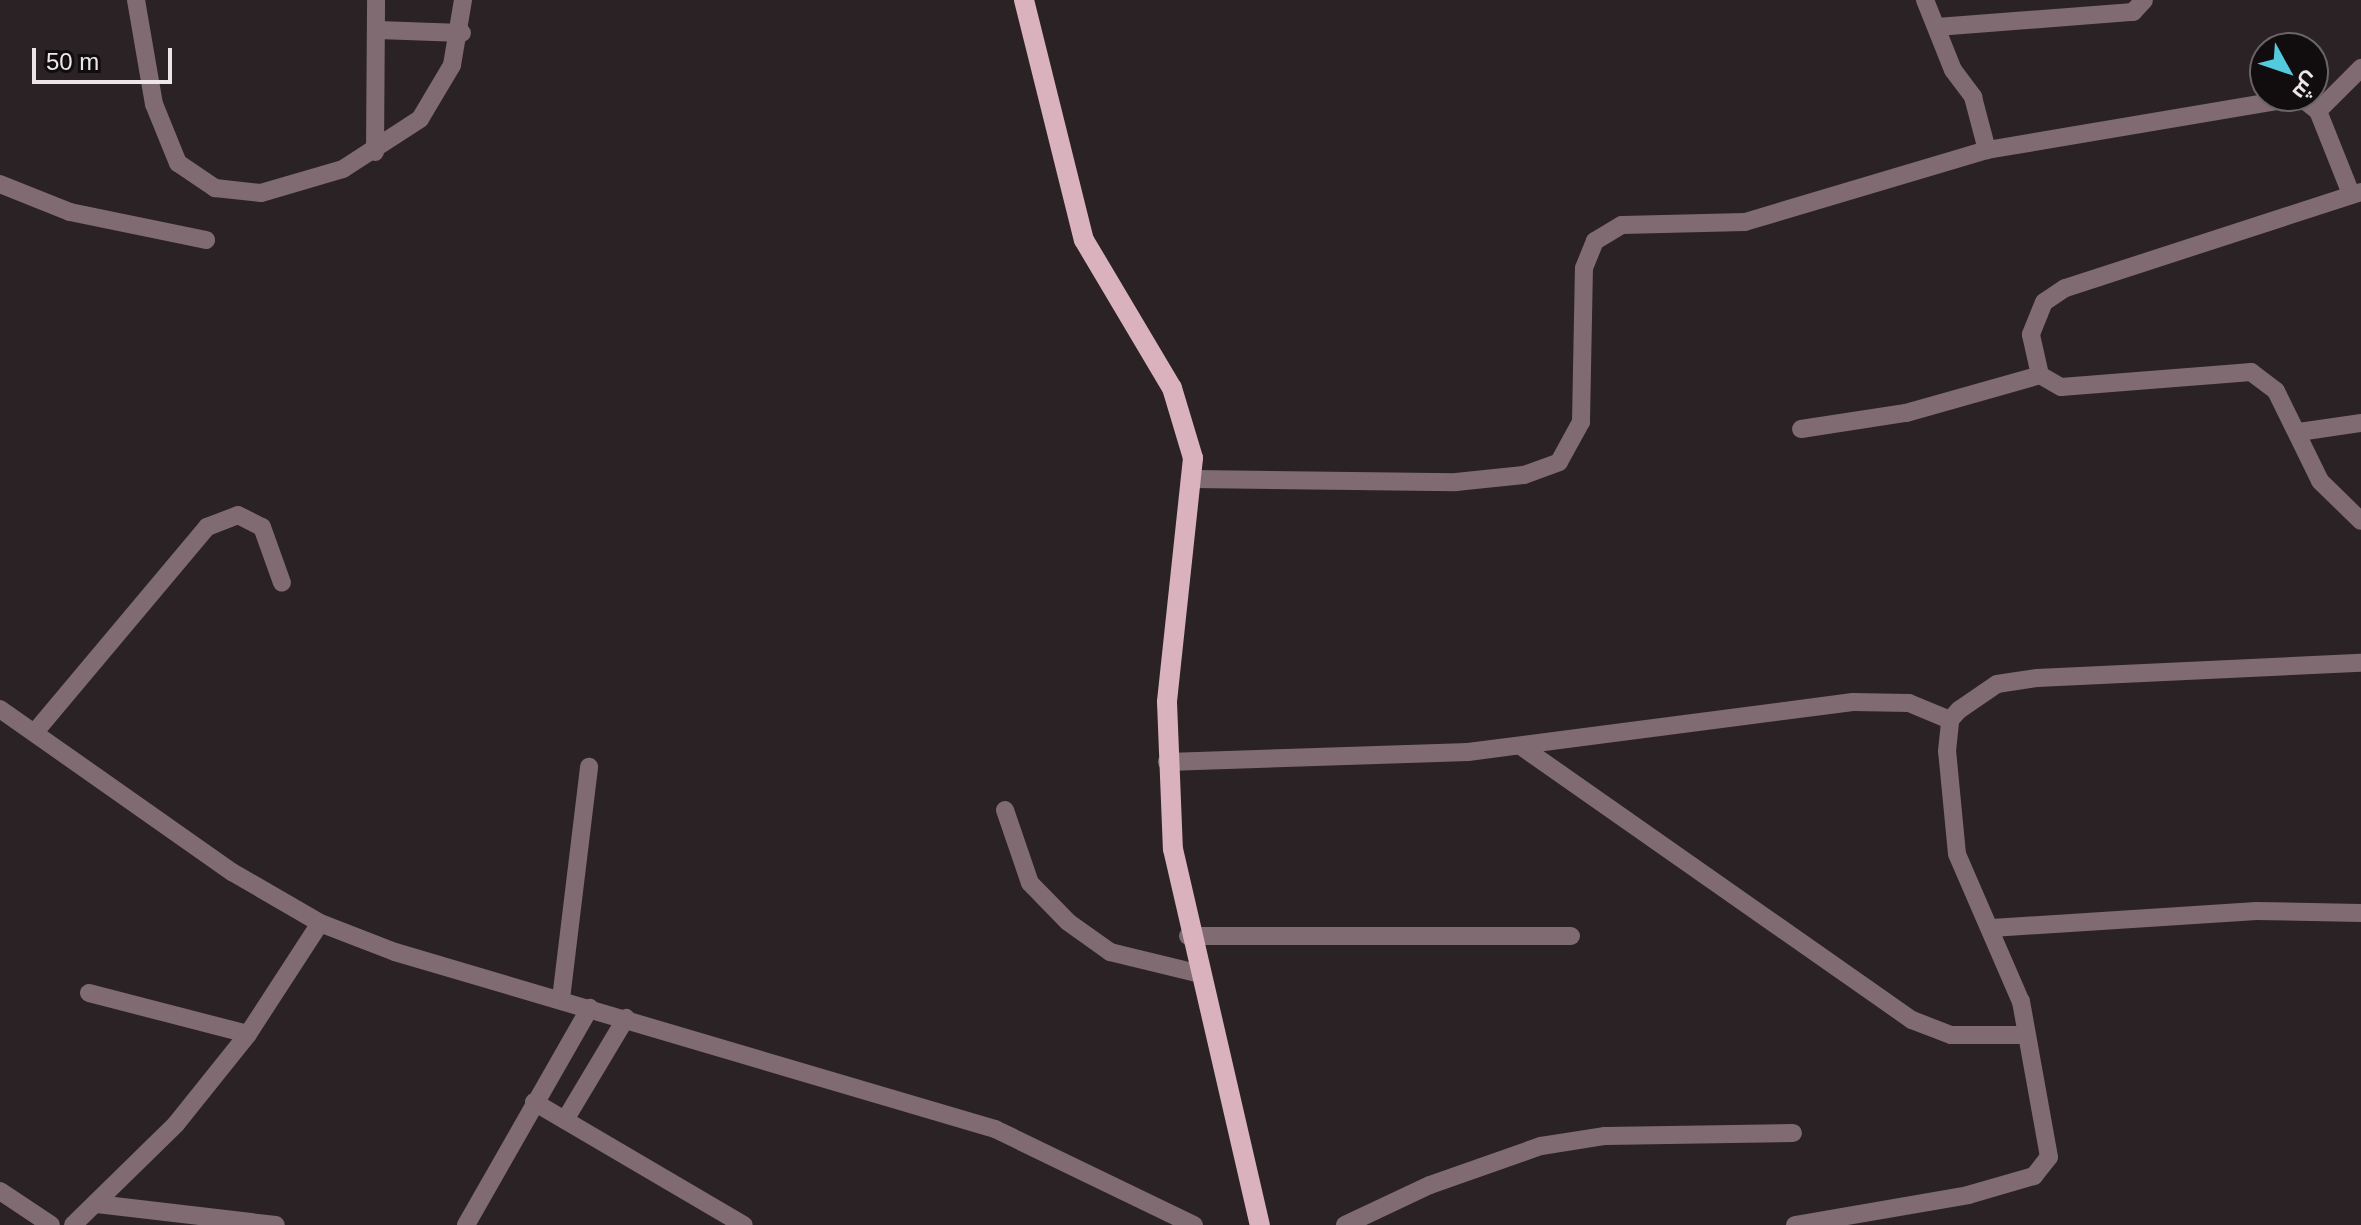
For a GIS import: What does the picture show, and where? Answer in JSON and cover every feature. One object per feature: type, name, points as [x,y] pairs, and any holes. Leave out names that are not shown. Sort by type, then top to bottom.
[{"type":"main road","points":[[1024,0],[1084,240],[1172,388],[1193,479],[1173,633],[1167,762],[1188,936],[1260,1225]]},
{"type":"street","points":[[136,0],[165,143],[191,176],[215,188],[261,193],[375,152],[428,108],[462,33],[463,0]]},
{"type":"street","points":[[375,152],[376,0]]},
{"type":"street","points":[[1925,0],[1953,70],[1973,97],[1987,150]]},
{"type":"street","points":[[1937,27],[2133,12],[2144,0]]},
{"type":"street","points":[[378,30],[462,33]]},
{"type":"street","points":[[2329,100],[2361,68]]},
{"type":"street","points":[[1193,479],[1456,482],[1543,470],[1576,443],[1584,268],[1606,231],[1745,222],[1987,150],[2249,104]]},
{"type":"street","points":[[2040,375],[2031,335],[2035,315],[2052,294],[2356,193],[2318,112]]},
{"type":"street","points":[[0,184],[70,212],[206,240]]},
{"type":"street","points":[[1801,429],[1906,413],[2040,375],[2073,387],[2251,372],[2276,391],[2299,432],[2320,481],[2361,521]]},
{"type":"street","points":[[2299,432],[2361,423]]},
{"type":"street","points":[[35,732],[207,527],[238,515],[262,527],[282,583]]},
{"type":"street","points":[[1950,720],[2005,682],[2361,663]]},
{"type":"street","points":[[1167,762],[1522,747],[1591,732],[1853,702],[1909,703],[1950,720]]},
{"type":"street","points":[[0,709],[242,879],[320,923],[590,1008],[995,1129],[1194,1225]]},
{"type":"street","points":[[1795,1225],[1968,1195],[2043,1170],[2049,1137],[2025,1035],[2021,1002],[1992,928],[1957,854],[1948,799],[1950,720]]},
{"type":"street","points":[[1522,747],[1912,1020],[1951,1035],[2025,1035]]},
{"type":"street","points":[[561,999],[589,767]]},
{"type":"street","points":[[1005,810],[1030,883],[1068,922],[1110,952],[1196,973]]},
{"type":"street","points":[[1992,928],[2256,911],[2361,913]]},
{"type":"street","points":[[73,1225],[163,1139],[248,1034],[320,923]]},
{"type":"street","points":[[1188,936],[1571,936]]},
{"type":"street","points":[[89,993],[248,1034]]},
{"type":"street","points":[[466,1225],[590,1008]]},
{"type":"street","points":[[565,1120],[626,1018]]},
{"type":"street","points":[[534,1102],[744,1225]]},
{"type":"street","points":[[1345,1225],[1444,1179],[1541,1146],[1605,1136],[1793,1133]]},
{"type":"street","points":[[0,1191],[51,1225]]},
{"type":"street","points":[[97,1204],[276,1225]]}]
